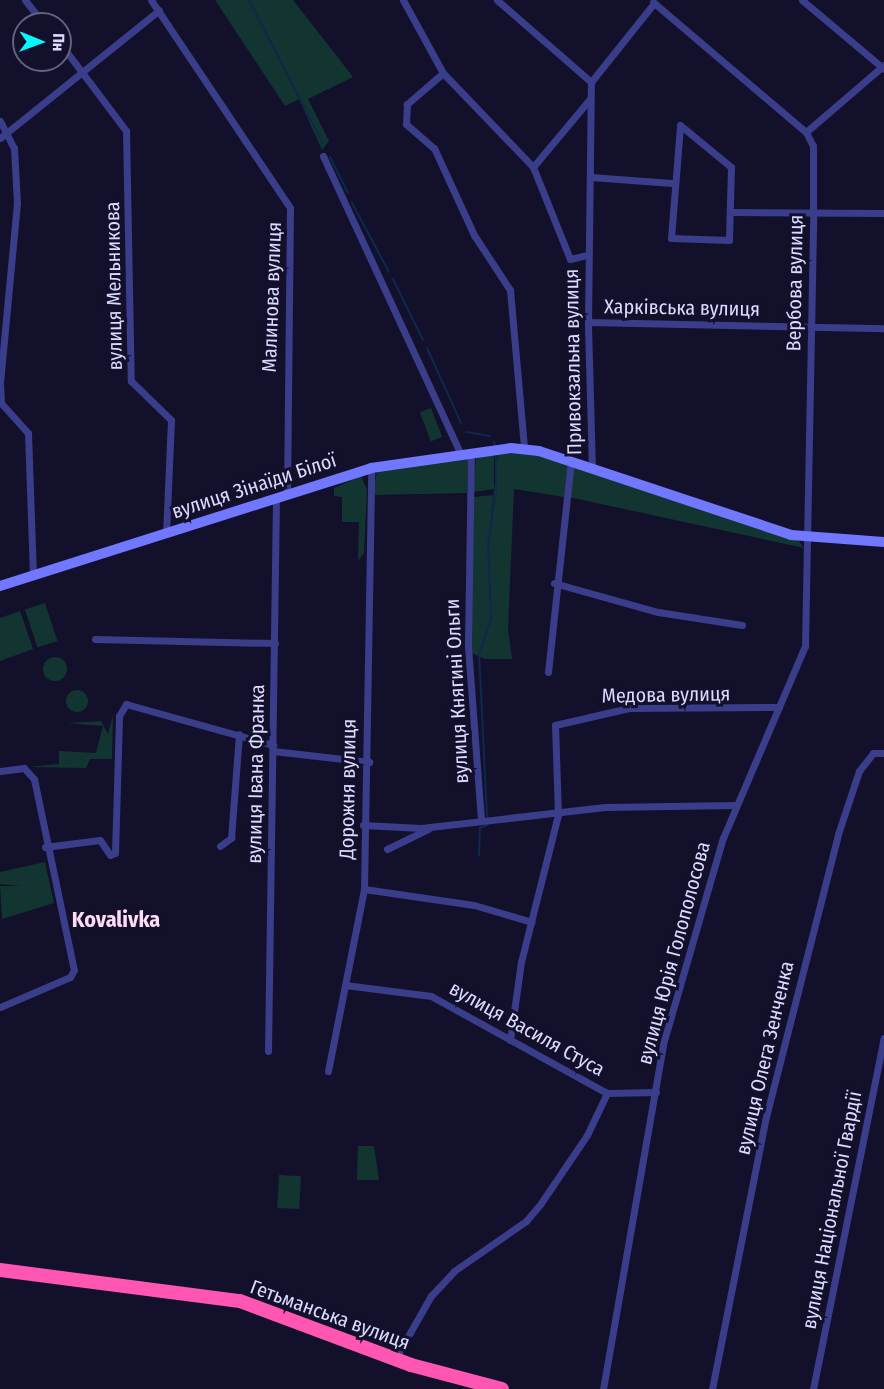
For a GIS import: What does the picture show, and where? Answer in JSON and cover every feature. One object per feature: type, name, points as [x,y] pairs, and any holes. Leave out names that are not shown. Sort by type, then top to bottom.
[{"type":"highway","name":"Гетьманська вулиця","points":[[0,1270],[240,1301],[395,1359],[502,1389]]},
{"type":"street","points":[[25,0],[34,12]]},
{"type":"street","name":"Малинова вулиця","points":[[151,0],[290,208],[282,496]]},
{"type":"street","name":"Привокзальна вулиця","points":[[403,0],[443,74],[533,167],[570,259],[588,255]]},
{"type":"street","points":[[497,0],[591,82],[652,2],[806,132],[883,67],[802,0]]},
{"type":"street","points":[[0,138],[159,10]]},
{"type":"street","name":"вулиця Мельникова","points":[[72,58],[126,131],[131,381],[171,420],[166,533]]},
{"type":"street","points":[[443,74],[407,104],[406,124],[434,148],[474,235],[510,290],[524,448]]},
{"type":"street","name":"Привокзальна вулиця","points":[[591,82],[588,322],[592,469]]},
{"type":"street","points":[[533,167],[589,100]]},
{"type":"street","points":[[0,121],[8,132],[16,203],[0,383],[1,403],[28,433],[33,576]]},
{"type":"street","points":[[680,125],[731,166],[732,212],[729,240],[671,238],[672,183],[680,125]]},
{"type":"street","name":"Вербова вулиця","points":[[806,132],[813,146],[808,538]]},
{"type":"street","points":[[323,156],[465,453]]},
{"type":"street","points":[[591,177],[672,183]]},
{"type":"street","points":[[732,212],[813,215],[884,213]]},
{"type":"street","name":"Харківська вулиця","points":[[588,322],[884,328]]},
{"type":"street","name":"вулиця Зінаїди Білої","points":[[0,586],[371,468],[465,453],[524,448],[571,461],[808,538],[884,542]]},
{"type":"street","name":"вулиця Княгині Ольги","points":[[465,453],[468,647],[481,820]]},
{"type":"street","points":[[548,672],[554,583],[571,461]]},
{"type":"street","name":"Дорожня вулиця","points":[[328,1071],[364,889],[363,825],[369,762],[364,667],[371,468]]},
{"type":"street","name":"вулиця Івана Франка","points":[[268,1052],[275,643],[282,496]]},
{"type":"street","name":"вулиця Юрія Голополосова","points":[[603,1389],[626,1232],[656,1092],[663,1044],[735,805],[805,646],[808,538]]},
{"type":"street","points":[[554,583],[658,612],[742,625]]},
{"type":"street","points":[[95,639],[275,643]]},
{"type":"street","points":[[45,847],[100,840],[110,855],[117,841],[119,716],[126,704],[239,734],[273,748],[369,762]]},
{"type":"street","name":"Медова вулиця","points":[[558,815],[555,724],[629,708],[779,708]]},
{"type":"street","points":[[220,846],[231,838],[239,734]]},
{"type":"street","name":"вулиця Олега Зенченка","points":[[712,1389],[766,1117],[835,844],[859,771],[873,753],[884,753]]},
{"type":"street","points":[[0,771],[24,768],[32,773],[45,847],[74,970],[70,977],[0,1007]]},
{"type":"street","points":[[363,825],[434,826],[481,820],[558,815],[605,807],[735,805]]},
{"type":"street","points":[[510,1040],[532,922],[558,815]]},
{"type":"street","points":[[387,849],[434,826]]},
{"type":"street","points":[[364,889],[474,905],[532,922]]},
{"type":"street","name":"вулиця Василя Стуса","points":[[345,985],[431,996],[607,1093],[656,1092]]},
{"type":"street","name":"вулиця Національної Гвардії","points":[[813,1389],[884,1038]]},
{"type":"street","points":[[395,1359],[431,1296],[454,1271],[526,1221],[541,1203],[587,1135],[607,1093]]},
{"type":"green space","points":[[215,0],[293,0],[353,77],[308,99],[329,141],[322,150],[299,99],[285,106]]},
{"type":"green space","points":[[431,408],[442,437],[431,441],[420,412]]},
{"type":"green space","points":[[524,452],[568,464],[564,497],[514,489],[508,629],[512,659],[485,659],[471,653],[474,497],[493,495],[489,538],[498,453]]},
{"type":"green space","points":[[494,453],[494,489],[473,492],[476,457]]},
{"type":"green space","points":[[468,458],[467,493],[373,495],[377,471]]},
{"type":"green space","points":[[572,466],[798,540],[804,548],[569,497]]},
{"type":"green space","points":[[361,476],[367,490],[364,553],[358,561],[359,522],[342,522],[342,497],[334,496],[334,488]]},
{"type":"green space","points":[[45,603],[57,641],[37,648],[25,609]]},
{"type":"green space","points":[[20,611],[33,649],[0,661],[0,618]]},
{"type":"green space","points":[[55,657],[63,661],[67,669],[63,677],[55,681],[47,677],[43,669],[47,661]]},
{"type":"green space","points":[[77,690],[85,693],[88,701],[85,709],[77,712],[69,709],[66,701],[69,693]]},
{"type":"green space","points":[[113,715],[112,759],[90,759],[86,768],[29,767],[59,764],[59,751],[96,753],[103,726],[67,723],[101,721],[108,734]]},
{"type":"green space","points":[[45,862],[54,903],[2,919],[0,886],[21,886],[0,884],[0,872]]},
{"type":"green space","points":[[358,1146],[374,1146],[379,1180],[357,1180]]},
{"type":"green space","points":[[279,1175],[301,1176],[299,1209],[277,1208]]},
{"type":"waterway","points":[[249,0],[322,142]]},
{"type":"waterway","points":[[330,157],[348,193]]},
{"type":"waterway","points":[[352,203],[389,272]]},
{"type":"waterway","points":[[393,279],[423,340]]},
{"type":"waterway","points":[[427,348],[461,423]]},
{"type":"waterway","points":[[466,432],[490,436]]},
{"type":"waterway","points":[[496,454],[496,490]]},
{"type":"waterway","points":[[487,816],[479,655],[491,618],[488,543],[496,493]]},
{"type":"waterway","points":[[479,855],[480,828],[487,825]]},
{"type":"district","name":"Kovalivka","points":[[116,920]]}]
